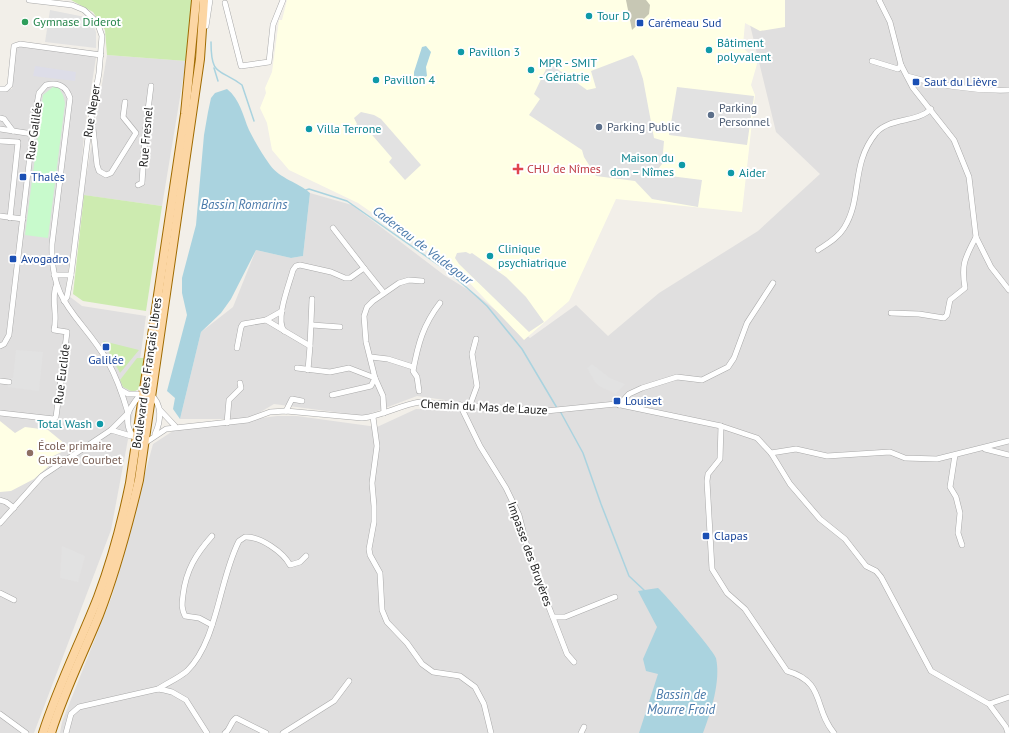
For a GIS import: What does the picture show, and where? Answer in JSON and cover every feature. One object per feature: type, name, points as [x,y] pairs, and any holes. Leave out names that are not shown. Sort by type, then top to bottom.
[{"type":"main road","name":"Boulevard des Français Libres","points":[[43,733],[59,688],[91,615],[108,568],[124,514],[138,440],[185,114],[196,0]]},
{"type":"main road","name":"Boulevard des Français Libres","points":[[145,394],[200,59],[204,0]]},
{"type":"main road","name":"Boulevard des Français Libres","points":[[51,733],[65,691],[98,616],[118,564],[132,510],[138,440]]},
{"type":"street","name":"Rue Neper","points":[[29,0],[72,5],[89,13],[97,22],[102,36],[101,55],[67,297],[64,301]]},
{"type":"street","points":[[200,59],[210,0]]},
{"type":"street","points":[[225,3],[241,66],[269,62],[273,25],[282,0]]},
{"type":"street","points":[[879,0],[890,22],[901,66],[906,76],[913,88],[931,108],[954,140],[969,177],[976,236],[990,267],[1009,290]]},
{"type":"street","points":[[0,89],[6,89],[10,85],[14,46],[20,44],[101,55]]},
{"type":"street","points":[[872,61],[898,69],[901,66]]},
{"type":"street","points":[[906,76],[936,84],[987,91],[1009,90]]},
{"type":"street","name":"Rue Galilée","points":[[2,345],[8,335],[39,93],[42,89],[52,84],[65,87],[70,98],[52,244],[54,275],[64,301]]},
{"type":"street","name":"Rue Fresnel","points":[[138,185],[142,183],[145,134],[151,86]]},
{"type":"street","points":[[125,102],[123,117],[136,133],[145,134]]},
{"type":"street","points":[[818,250],[840,233],[847,223],[854,199],[860,159],[877,132],[900,120],[925,114],[931,108]]},
{"type":"street","points":[[92,114],[96,165],[99,171],[106,175],[111,174],[136,133]]},
{"type":"street","points":[[0,118],[4,119],[13,131]]},
{"type":"street","points":[[0,130],[33,134]]},
{"type":"street","points":[[0,141],[18,142],[10,218]]},
{"type":"street","points":[[0,216],[23,219]]},
{"type":"street","points":[[333,228],[384,293]]},
{"type":"street","points":[[891,313],[919,314],[944,318],[947,315],[950,300],[965,288],[962,272],[965,258],[976,236]]},
{"type":"street","points":[[284,331],[281,324],[282,311],[293,270],[296,266],[300,265],[331,272],[345,278],[350,278],[364,268]]},
{"type":"street","points":[[54,275],[70,275]]},
{"type":"street","points":[[384,413],[383,396],[375,378],[371,357],[366,342],[364,316],[367,307],[399,283],[409,280],[422,281]]},
{"type":"street","points":[[620,403],[629,394],[649,386],[677,377],[702,380],[728,367],[734,358],[747,323],[773,283]]},
{"type":"street","name":"Rue Euclide","points":[[0,413],[54,419],[56,417],[67,332],[54,330],[57,321],[54,292],[57,285]]},
{"type":"street","points":[[308,370],[312,325],[312,298]]},
{"type":"street","points":[[64,301],[109,363],[121,390],[138,440]]},
{"type":"street","points":[[419,391],[413,367],[425,324],[440,303]]},
{"type":"street","points":[[238,348],[241,327],[243,324],[266,320],[282,311]]},
{"type":"street","points":[[266,320],[310,346]]},
{"type":"street","points":[[312,325],[340,327]]},
{"type":"street","points":[[470,405],[477,386],[472,354],[476,339]]},
{"type":"street","points":[[371,357],[388,359],[413,367]]},
{"type":"street","points":[[297,368],[330,372],[349,368],[375,378]]},
{"type":"street","points":[[332,395],[371,386],[375,378]]},
{"type":"street","points":[[0,381],[9,382]]},
{"type":"street","points":[[226,423],[229,400],[241,388],[240,383]]},
{"type":"street","points":[[121,390],[128,394],[145,394],[175,426]]},
{"type":"street","points":[[0,523],[42,476],[111,430],[145,394]]},
{"type":"street","points":[[286,411],[292,399],[302,401]]},
{"type":"street","name":"Chemin du Mas de Lauze","points":[[154,435],[166,428],[175,426],[248,420],[270,412],[286,411],[352,418],[373,417],[409,404],[420,402],[555,410],[620,403],[628,408],[721,426],[757,438],[772,453],[790,484],[820,519],[845,540],[866,566],[876,571],[882,577],[931,672],[989,704],[1006,727],[1008,733]]},
{"type":"street","name":"Impasse des Bruyères","points":[[460,405],[480,446],[506,488],[519,515],[530,558],[567,654],[574,662]]},
{"type":"street","points":[[111,430],[138,440],[154,435],[160,421],[160,410]]},
{"type":"street","points":[[373,417],[377,446],[372,483],[374,522],[369,549],[370,555],[380,573],[382,610],[386,622],[407,643],[422,664],[433,672],[460,676],[475,687],[484,704],[491,733]]},
{"type":"street","points":[[721,426],[720,459],[708,474],[707,481],[712,569],[727,593],[745,609],[787,671],[798,674],[813,686],[829,726],[834,733]]},
{"type":"street","points":[[772,453],[796,449],[826,456],[890,452],[905,458],[937,459],[984,449],[1009,441]]},
{"type":"street","points":[[984,449],[1009,455]]},
{"type":"street","points":[[955,455],[950,487],[956,497],[960,513],[958,532],[962,545]]},
{"type":"street","points":[[0,500],[6,502],[14,508]]},
{"type":"street","points":[[212,536],[194,559],[186,577],[181,609],[185,616],[199,618],[212,625]]},
{"type":"street","points":[[66,733],[71,714],[79,707],[158,689],[186,672],[198,655],[212,625],[237,546],[245,537],[254,538],[264,543],[282,555],[290,564],[300,562],[306,556]]},
{"type":"street","points":[[0,593],[14,600]]},
{"type":"street","points":[[553,617],[565,617],[615,597]]},
{"type":"street","points":[[283,733],[334,701],[349,681]]},
{"type":"street","points":[[158,689],[172,692],[186,700],[207,733]]},
{"type":"street","points":[[989,704],[1009,697]]},
{"type":"street","points":[[0,714],[26,733]]},
{"type":"street","points":[[225,733],[236,718],[266,733]]},
{"type":"street","points":[[580,733],[584,727]]},
{"type":"shaded area","name":"CHU de Nîmes","points":[[287,0],[785,0],[785,27],[760,31],[745,23],[743,45],[745,50],[756,59],[757,64],[751,85],[755,95],[742,212],[616,199],[569,301],[524,340],[463,276],[358,203],[289,170],[272,150],[267,123],[260,108],[266,93],[265,88],[272,72],[279,20],[282,20]]},
{"type":"shaded area","points":[[626,0],[646,0],[650,5],[649,14],[632,30]]},
{"type":"shaded area","points":[[744,0],[1009,0],[1009,733],[60,733],[62,722],[112,596],[153,444],[176,429],[277,416],[297,416],[377,427],[416,409],[447,410],[445,400],[417,396],[364,416],[274,404],[249,419],[180,419],[201,332],[233,307],[256,250],[291,258],[303,256],[310,193],[352,205],[444,275],[478,296],[530,338],[576,305],[608,336],[659,293],[758,231],[820,174],[776,132]]},
{"type":"shaded area","points":[[50,10],[85,17],[92,23],[96,32],[96,48],[45,42]]},
{"type":"shaded area","points":[[16,42],[97,51],[84,134],[79,196],[65,293],[82,306],[146,316],[132,418],[111,530],[34,733],[0,733],[0,89],[12,89]]},
{"type":"shaded area","points":[[107,55],[186,61],[162,206],[83,195]]},
{"type":"shaded area","name":"Parking Public","points":[[633,55],[637,61],[643,79],[654,138],[664,141],[662,164],[654,174],[702,180],[698,207],[652,199],[635,181],[596,176],[584,157],[582,150],[529,115],[540,99],[534,94],[549,63],[587,90],[596,88],[591,71]]},
{"type":"shaded area","points":[[35,66],[76,72],[75,81],[33,76]]},
{"type":"shaded area","name":"Parking Personnel","points":[[677,87],[754,96],[747,145],[669,135]]},
{"type":"shaded area","points":[[361,112],[374,115],[381,119],[421,165],[405,180],[389,162],[392,158],[367,129],[363,134],[354,128],[357,124],[354,118]]},
{"type":"shaded area","points":[[466,252],[470,254],[472,253],[506,277],[526,297],[544,322],[529,332],[459,264],[455,258],[457,253]]},
{"type":"shaded area","points":[[16,350],[43,352],[39,391],[8,387],[10,378],[13,378]]},
{"type":"shaded area","points":[[592,364],[610,378],[625,384],[616,394],[599,386],[587,368]]},
{"type":"shaded area","name":"École primaire Gustave Courbet","points":[[0,421],[15,433],[25,427],[48,430],[70,448],[51,457],[51,464],[34,479],[11,491],[0,492]]},
{"type":"shaded area","points":[[62,546],[85,556],[78,582],[60,578]]},
{"type":"green space","points":[[71,0],[192,0],[186,61],[107,55],[105,30],[93,12]]},
{"type":"green space","points":[[53,87],[59,88],[65,103],[48,238],[25,235],[43,95]]},
{"type":"green space","points":[[84,195],[162,206],[146,311],[83,301],[73,294]]},
{"type":"green space","points":[[103,341],[139,350],[120,373]]},
{"type":"green space","points":[[137,358],[144,358],[139,389],[133,392],[123,387],[120,380]]},
{"type":"water","points":[[426,46],[431,52],[426,67],[427,76],[420,79],[414,78],[414,72],[422,47]]},
{"type":"water","name":"Bassin Romarins","points":[[227,89],[238,103],[251,134],[270,165],[279,174],[310,193],[303,256],[291,258],[256,250],[231,299],[221,313],[201,332],[180,419],[173,409],[175,398],[167,391],[187,315],[182,293],[182,278],[196,225],[204,135],[211,98],[215,93]]},
{"type":"water","name":"Bassin de Mourre Froid","points":[[658,588],[680,612],[716,658],[716,686],[712,706],[703,733],[639,733],[658,674],[646,671],[643,659],[657,627],[638,591]]},
{"type":"waterway","name":"Cadereau de Valdegour","points":[[211,42],[211,53],[215,67],[242,85],[254,121]]},
{"type":"waterway","name":"Cadereau de Valdegour","points":[[214,68],[218,81]]},
{"type":"waterway","name":"Cadereau de Valdegour","points":[[306,190],[309,189],[347,201],[450,273],[487,306],[522,349],[557,408]]},
{"type":"waterway","name":"Cadereau de Valdegour","points":[[560,411],[583,453],[629,576],[645,591]]},
{"type":"place","name":"Tour D","points":[[589,16]]},
{"type":"place","name":"Gymnase Diderot","points":[[25,22]]},
{"type":"place","name":"Carémeau Sud","points":[[640,23]]},
{"type":"place","name":"Bâtiment polyvalent","points":[[709,50]]},
{"type":"place","name":"Pavillon 3","points":[[461,52]]},
{"type":"place","name":"MPR - SMIT - Gériatrie","points":[[531,70]]},
{"type":"place","name":"Pavillon 4","points":[[376,80]]},
{"type":"place","name":"Saut du Lièvre","points":[[916,82]]},
{"type":"place","name":"Parking Personnel","points":[[711,115]]},
{"type":"place","name":"Parking Public","points":[[599,127]]},
{"type":"place","name":"Villa Terrone","points":[[309,129]]},
{"type":"place","name":"Maison du don – Nîmes","points":[[682,165]]},
{"type":"place","name":"CHU de Nîmes","points":[[518,169]]},
{"type":"place","name":"Aider","points":[[731,173]]},
{"type":"place","name":"Thalès","points":[[23,177]]},
{"type":"place","name":"Clinique psychiatrique","points":[[490,256]]},
{"type":"place","name":"Avogadro","points":[[13,259]]},
{"type":"place","name":"Galilée","points":[[106,347]]},
{"type":"place","name":"Louiset","points":[[617,401]]},
{"type":"place","name":"Total Wash","points":[[100,424]]},
{"type":"place","name":"École primaire Gustave Courbet","points":[[30,453]]},
{"type":"place","name":"Clapas","points":[[706,536]]}]
